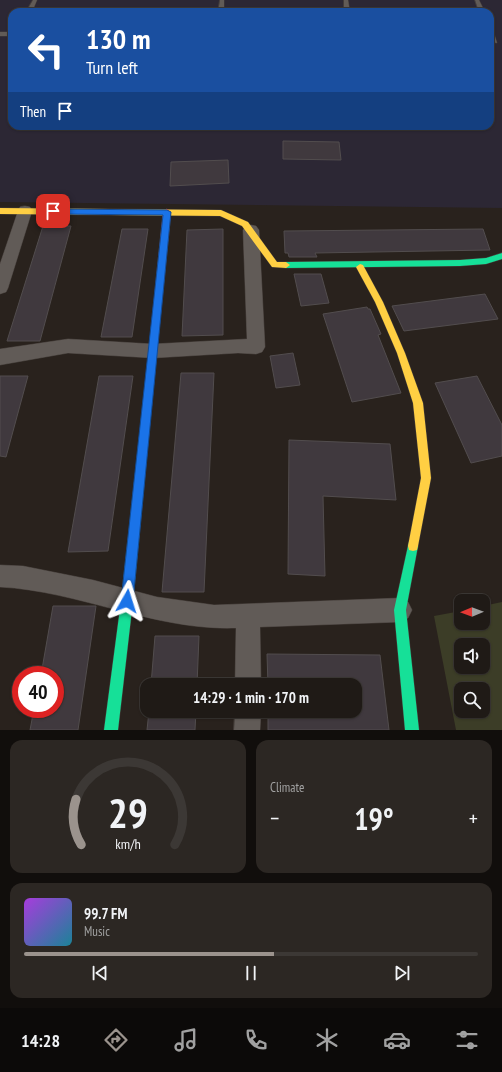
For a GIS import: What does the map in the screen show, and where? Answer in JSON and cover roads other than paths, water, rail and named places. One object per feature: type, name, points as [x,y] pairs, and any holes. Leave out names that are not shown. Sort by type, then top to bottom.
[{"type":"street","points":[[0,211],[221,213],[245,224],[251,230],[275,265],[360,267],[473,262],[496,259],[502,256]]},
{"type":"street","points":[[0,288],[25,211]]},
{"type":"street","points":[[111,730],[127,601],[167,212]]},
{"type":"street","points":[[0,357],[68,346],[153,352],[238,346],[256,347],[251,230]]},
{"type":"street","points":[[360,267],[379,302],[401,353],[418,403],[426,478],[400,610],[412,730]]},
{"type":"street","points":[[0,576],[23,577],[93,591],[157,609],[214,617],[400,610]]},
{"type":"street","points":[[248,616],[248,678]]},
{"type":"street","points":[[248,718],[248,730]]}]
